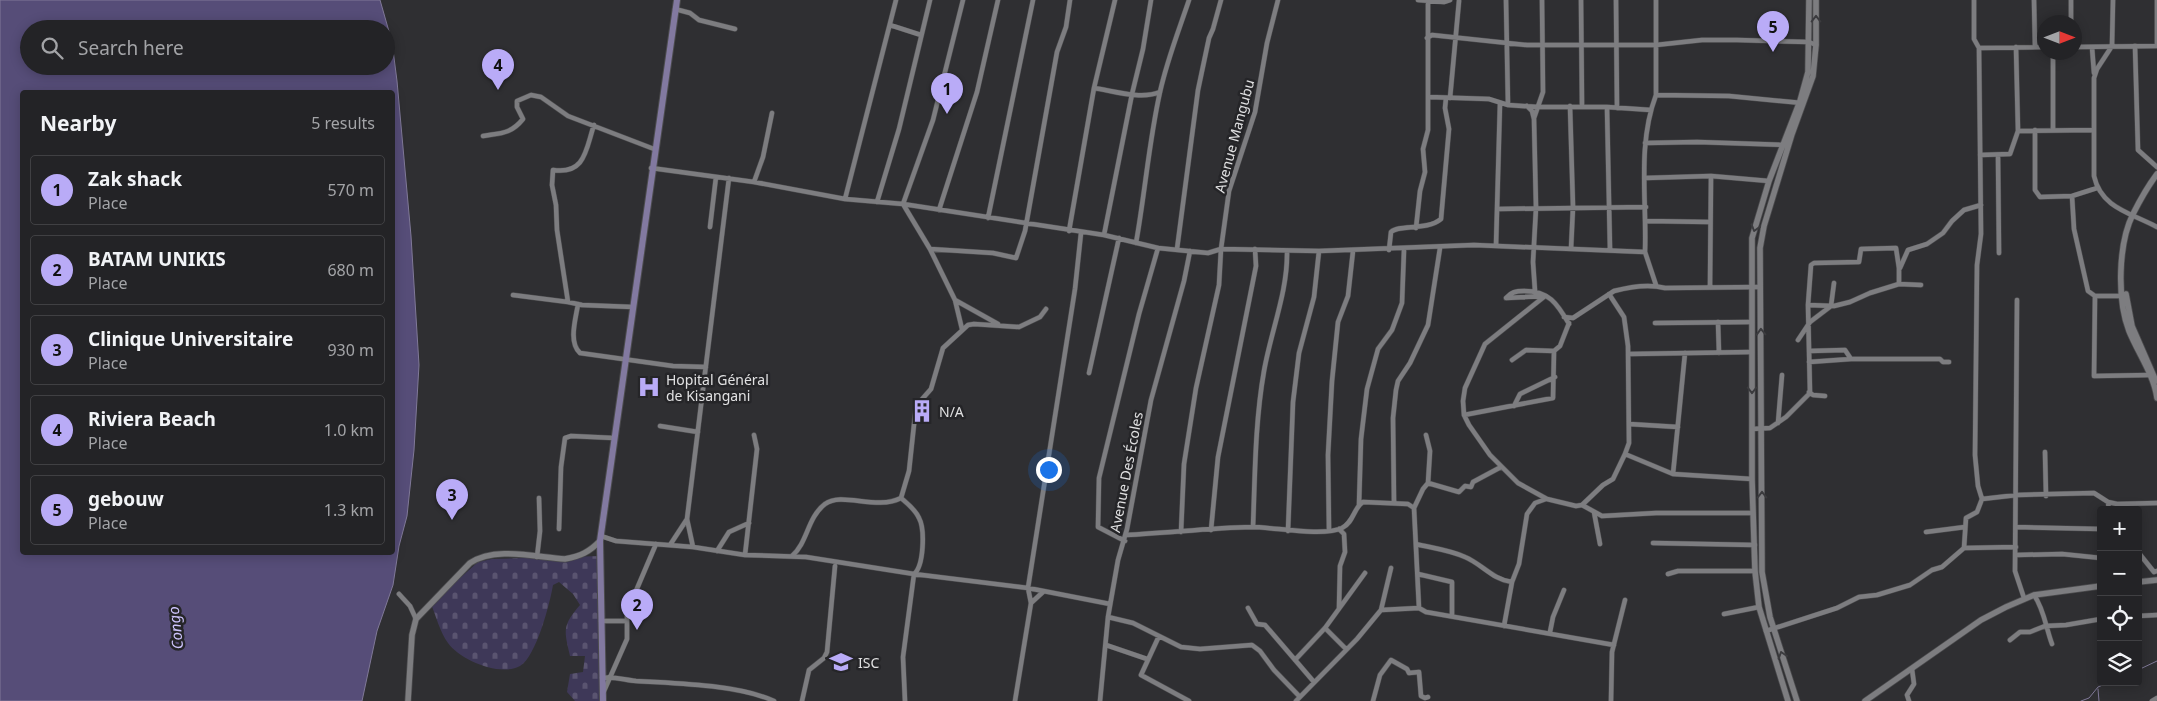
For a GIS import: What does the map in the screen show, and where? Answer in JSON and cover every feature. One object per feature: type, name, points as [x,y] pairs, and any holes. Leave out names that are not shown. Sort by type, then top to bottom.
[{"type":"main road","points":[[602,697],[600,538],[676,0]]},
{"type":"street","points":[[845,199],[896,0]]},
{"type":"street","points":[[877,202],[899,129],[930,0]]},
{"type":"street","points":[[903,204],[933,120],[963,0]]},
{"type":"street","points":[[939,210],[977,92],[998,0]]},
{"type":"street","points":[[988,218],[1033,0]]},
{"type":"street","points":[[930,249],[993,253],[1016,258],[1025,224],[1057,52],[1066,27],[1070,0]]},
{"type":"street","points":[[1069,230],[1094,88],[1115,0]]},
{"type":"street","points":[[1104,235],[1132,94],[1142,57],[1151,0]]},
{"type":"street","points":[[1136,243],[1160,92],[1189,0]]},
{"type":"street","points":[[1177,249],[1198,90],[1209,38],[1221,0]]},
{"type":"street","name":"Avenue Mangubu","points":[[1182,532],[1184,464],[1196,388],[1219,285],[1220,249],[1229,191],[1255,112],[1267,43],[1278,0]]},
{"type":"street","points":[[1388,250],[1393,230],[1416,228],[1439,222],[1442,216],[1449,129],[1445,108],[1456,37],[1459,0],[1428,2],[1418,0]]},
{"type":"street","points":[[1506,0],[1508,105]]},
{"type":"street","points":[[1534,119],[1543,92],[1542,0]]},
{"type":"street","points":[[1581,0],[1582,106]]},
{"type":"street","points":[[1616,0],[1617,108]]},
{"type":"street","points":[[1656,0],[1656,95],[1651,110],[1645,143],[1645,252],[1656,285]]},
{"type":"street","points":[[1797,701],[1773,628],[1766,602],[1762,572],[1760,287],[1761,236],[1802,102],[1808,72],[1809,0]]},
{"type":"street","points":[[1788,701],[1759,607],[1755,571],[1752,479],[1752,238],[1769,181],[1814,71],[1816,0]]},
{"type":"street","points":[[1964,548],[1966,518],[1977,512],[1982,499],[1978,486],[1975,455],[1977,266],[1981,234],[1981,205],[1979,48],[1974,39],[1974,0]]},
{"type":"street","points":[[1979,48],[2035,47],[2034,0]]},
{"type":"street","points":[[2072,0],[2072,15]]},
{"type":"street","points":[[2095,74],[2112,46],[2113,0]]},
{"type":"street","points":[[2082,47],[2157,46],[2156,0]]},
{"type":"street","points":[[1416,228],[1420,191],[1425,172],[1424,149],[1428,130],[1428,2]]},
{"type":"street","points":[[675,9],[690,13],[699,20],[735,28]]},
{"type":"street","points":[[890,25],[921,35]]},
{"type":"street","points":[[1427,38],[1432,35],[1507,44],[1542,45],[1656,45],[1702,40],[1809,42],[1816,45]]},
{"type":"street","points":[[2135,46],[2138,150],[2157,167]]},
{"type":"street","points":[[1980,155],[1998,155],[2011,152],[2018,131],[2016,47]]},
{"type":"street","points":[[2092,47],[2095,74],[2094,176],[2097,188],[2104,198],[2115,207],[2157,226]]},
{"type":"street","points":[[2053,60],[2053,130]]},
{"type":"street","points":[[1094,88],[1132,94],[1153,95],[1160,92]]},
{"type":"street","points":[[483,136],[507,132],[515,128],[523,119],[517,107],[517,101],[531,95],[541,97],[568,116],[654,149]]},
{"type":"street","points":[[1656,95],[1729,96],[1802,102]]},
{"type":"street","points":[[1429,97],[1489,99],[1508,105],[1538,107],[1582,106],[1651,110]]},
{"type":"street","points":[[1496,246],[1500,103]]},
{"type":"street","points":[[1527,106],[1532,110],[1534,119],[1536,208],[1533,262],[1535,291]]},
{"type":"street","points":[[1570,106],[1573,207],[1571,249]]},
{"type":"street","points":[[1607,107],[1610,250]]},
{"type":"street","points":[[754,182],[763,156],[772,113]]},
{"type":"street","points":[[568,302],[557,230],[556,205],[552,185],[553,170],[563,171],[576,166],[585,157],[594,125]]},
{"type":"street","points":[[2035,130],[2035,190],[2040,197],[2072,196],[2097,188]]},
{"type":"street","points":[[2018,131],[2094,130]]},
{"type":"street","points":[[1645,143],[1697,142],[1784,145]]},
{"type":"street","points":[[1998,155],[1999,253]]},
{"type":"street","points":[[652,168],[730,178],[845,199],[903,204],[1081,233],[1104,235],[1158,248],[1208,253],[1220,249],[1319,252],[1496,246],[1645,252]]},
{"type":"street","points":[[2157,174],[2134,215],[2122,254],[2122,296],[2128,329],[2157,383]]},
{"type":"street","points":[[1645,178],[1711,176],[1769,181]]},
{"type":"street","points":[[1710,287],[1709,222],[1711,176]]},
{"type":"street","points":[[710,228],[716,177]]},
{"type":"street","points":[[693,547],[687,519],[730,178]]},
{"type":"street","points":[[2157,180],[2134,215],[2125,255],[2125,290],[2132,326],[2152,375],[2157,398]]},
{"type":"street","points":[[2072,196],[2074,229],[2088,291],[2095,296],[2122,296]]},
{"type":"street","points":[[903,204],[930,249],[955,300],[962,329]]},
{"type":"street","points":[[1900,268],[1908,250],[1927,244],[1943,233],[1964,210],[1981,205]]},
{"type":"street","points":[[1498,209],[1646,207]]},
{"type":"street","points":[[1646,222],[1709,222]]},
{"type":"street","points":[[1015,701],[1031,603],[1028,588],[1075,289],[1081,233]]},
{"type":"street","points":[[1089,373],[1119,238]]},
{"type":"street","points":[[1124,541],[1098,527],[1099,478],[1139,314],[1158,248]]},
{"type":"street","points":[[1394,503],[1393,418],[1396,390],[1398,381],[1410,363],[1428,325],[1440,248]]},
{"type":"street","points":[[1752,429],[1770,428],[1810,394],[1808,305],[1810,267],[1814,262],[1859,262],[1861,249],[1894,248],[1897,250],[1900,268],[1899,284]]},
{"type":"street","points":[[1212,530],[1218,457],[1256,266],[1255,249]]},
{"type":"street","points":[[1329,530],[1328,455],[1332,381],[1338,322],[1348,296],[1353,250]]},
{"type":"street","points":[[1126,535],[1253,527],[1288,531],[1329,530],[1339,529],[1350,523],[1359,505],[1361,439],[1367,389],[1378,349],[1392,330],[1402,303],[1404,250]]},
{"type":"street","name":"Avenue Des Écoles","points":[[1100,701],[1108,616],[1118,560],[1126,535],[1151,400],[1184,281],[1190,251]]},
{"type":"street","points":[[1253,527],[1260,394],[1272,330],[1287,276],[1287,251]]},
{"type":"street","points":[[1288,531],[1293,402],[1299,353],[1314,297],[1319,252]]},
{"type":"street","points":[[1798,340],[1809,324],[1831,306],[1834,283]]},
{"type":"street","points":[[1808,305],[1831,306],[1850,302],[1870,292],[1899,284],[1921,285]]},
{"type":"street","points":[[1512,360],[1526,350],[1554,350],[1560,346],[1568,324],[1573,318],[1617,290],[1656,285],[1665,288],[1760,287]]},
{"type":"street","points":[[1568,324],[1547,295],[1535,291],[1516,291],[1506,298],[1545,296],[1485,344],[1465,388],[1463,400],[1464,415],[1475,436],[1501,467],[1522,486],[1547,499],[1576,506],[1582,504],[1603,485],[1613,479],[1629,443],[1629,354],[1624,317],[1609,294]]},
{"type":"street","points":[[513,295],[601,307],[633,307]]},
{"type":"street","points":[[2095,296],[2094,376],[2152,375]]},
{"type":"street","points":[[955,300],[999,325]]},
{"type":"street","points":[[2017,300],[2016,571],[2024,598]]},
{"type":"street","points":[[578,304],[574,333],[576,350],[580,353],[673,366],[706,367]]},
{"type":"street","points":[[901,498],[909,471],[916,406],[931,389],[943,348],[962,329],[974,324],[1019,327],[1040,317],[1046,309]]},
{"type":"street","points":[[1564,317],[1573,318]]},
{"type":"street","points":[[1718,322],[1719,352]]},
{"type":"street","points":[[1655,323],[1752,322]]},
{"type":"street","points":[[1464,415],[1553,398],[1555,377],[1554,350]]},
{"type":"street","points":[[1809,351],[1845,350],[1851,359]]},
{"type":"street","points":[[1629,354],[1752,352]]},
{"type":"street","points":[[1673,474],[1685,353]]},
{"type":"street","points":[[1809,362],[1851,359],[1940,359],[1943,362],[1948,362]]},
{"type":"street","points":[[1778,422],[1782,375]]},
{"type":"street","points":[[1514,406],[1520,394],[1555,377]]},
{"type":"street","points":[[1809,392],[1813,395],[1825,396]]},
{"type":"street","points":[[1629,424],[1678,427]]},
{"type":"street","points":[[660,426],[698,432]]},
{"type":"street","points":[[744,554],[757,449],[754,435]]},
{"type":"street","points":[[1419,608],[1414,508],[1422,488],[1428,483],[1430,451],[1426,435]]},
{"type":"street","points":[[559,529],[561,467],[565,438],[571,436],[614,438]]},
{"type":"street","points":[[2045,452],[2046,496]]},
{"type":"street","points":[[1625,454],[1673,474],[1752,479]]},
{"type":"street","points":[[1428,483],[1459,492],[1465,486],[1471,487],[1473,482],[1501,467]]},
{"type":"street","points":[[1982,499],[2017,495],[2046,496],[2094,493],[2108,502],[2124,506]]},
{"type":"street","points":[[537,557],[540,531],[539,498]]},
{"type":"street","points":[[791,556],[800,547],[812,519],[827,503],[837,500],[885,504],[901,498]]},
{"type":"street","points":[[901,498],[915,510],[923,532],[923,544],[918,570],[914,574],[903,657],[905,701]]},
{"type":"street","points":[[1504,626],[1512,582],[1519,564],[1527,514],[1535,503],[1547,499]]},
{"type":"street","points":[[1359,505],[1363,502],[1394,503],[1408,504],[1414,508]]},
{"type":"street","points":[[2108,502],[2108,506]]},
{"type":"street","points":[[2135,506],[2157,503]]},
{"type":"street","points":[[1582,504],[1602,516],[1656,513],[1753,513]]},
{"type":"street","points":[[1594,512],[1600,544]]},
{"type":"street","points":[[670,545],[687,519]]},
{"type":"street","points":[[717,552],[728,532],[749,523]]},
{"type":"street","points":[[1926,532],[1965,527]]},
{"type":"street","points":[[2016,527],[2097,529]]},
{"type":"street","points":[[1339,529],[1344,534],[1345,552],[1340,566],[1339,608]]},
{"type":"street","points":[[408,701],[412,635],[416,619],[470,563],[478,558],[492,554],[565,558],[589,552],[600,538],[693,547],[717,552],[791,556],[842,562],[914,574],[1028,588],[1110,604]]},
{"type":"street","points":[[1653,543],[1755,545]]},
{"type":"street","points":[[602,697],[627,639],[627,612],[656,544]]},
{"type":"street","points":[[1416,544],[1465,557],[1502,581],[1512,582]]},
{"type":"street","points":[[1766,630],[1838,608],[1859,597],[1877,595],[1910,585],[1932,570],[1942,567],[1964,548],[2016,547]]},
{"type":"street","points":[[589,552],[599,557]]},
{"type":"street","points":[[2016,555],[2062,554],[2097,558]]},
{"type":"street","points":[[2142,557],[2154,572],[2157,571]]},
{"type":"street","points":[[826,560],[834,566]]},
{"type":"street","points":[[834,566],[842,562]]},
{"type":"street","points":[[802,701],[810,670],[824,658],[827,652],[834,566]]},
{"type":"street","points":[[1296,701],[1357,640],[1381,610],[1391,568]]},
{"type":"street","points":[[1668,574],[1678,571],[1755,571]]},
{"type":"street","points":[[1295,660],[1325,628],[1365,573]]},
{"type":"street","points":[[1418,574],[1452,582],[1452,616]]},
{"type":"street","points":[[2142,582],[2157,580]]},
{"type":"street","points":[[1866,701],[1981,620],[2024,598],[2097,587]]},
{"type":"street","points":[[1550,632],[1553,618],[1564,590]]},
{"type":"street","points":[[1031,603],[1043,592]]},
{"type":"street","points":[[399,594],[410,606],[416,619]]},
{"type":"street","points":[[2034,595],[2040,603],[2045,626],[2052,644]]},
{"type":"street","points":[[1611,701],[1610,675],[1614,644],[1625,600]]},
{"type":"street","points":[[1724,614],[1759,607]]},
{"type":"street","points":[[1248,608],[1257,624],[1265,625],[1314,682]]},
{"type":"street","points":[[1381,610],[1419,608],[1426,612],[1614,644]]},
{"type":"street","points":[[2142,616],[2157,615]]},
{"type":"street","points":[[1108,616],[1133,623],[1180,647],[1252,645],[1260,651],[1274,670],[1300,696]]},
{"type":"street","points":[[2010,640],[2020,632],[2030,632],[2045,626],[2066,625],[2097,620]]},
{"type":"street","points":[[601,621],[626,621]]},
{"type":"street","points":[[1325,628],[1346,649]]},
{"type":"street","points":[[1159,636],[1141,674],[1189,701]]},
{"type":"street","points":[[1106,646],[1147,660]]},
{"type":"street","points":[[1373,701],[1380,675],[1391,660],[1407,669],[1409,673],[1419,672],[1422,696],[1428,697]]},
{"type":"street","points":[[1909,701],[1906,695],[1914,684],[1912,669]]},
{"type":"street","points":[[602,678],[612,676],[628,680],[683,684],[763,696],[774,701]]},
{"type":"street","points":[[1177,701],[1183,698]]},
{"type":"street","points":[[2152,701],[2157,698]]},
{"type":"green space","points":[[602,556],[600,701],[575,701],[567,692],[570,674],[583,672],[585,656],[570,656],[566,640],[566,629],[570,618],[580,605],[573,594],[559,582],[553,585],[537,641],[526,661],[512,669],[492,668],[481,665],[471,661],[454,649],[443,634],[431,604],[478,562],[492,559]]},
{"type":"water","name":"Congo","points":[[0,0],[380,0],[386,20],[20,20],[20,75],[395,75],[395,65],[411,236],[419,365],[414,450],[407,516],[399,546],[393,585],[377,631],[362,701],[0,701]]},
{"type":"waterway","points":[[2142,668],[2157,661]]},
{"type":"waterway","points":[[2081,701],[2089,698],[2100,686]]},
{"type":"waterway","points":[[2098,689],[2099,701]]},
{"type":"place","name":"gebouw","points":[[1773,52]]},
{"type":"place","name":"Riviera Beach","points":[[498,90]]},
{"type":"place","name":"Zak shack","points":[[947,114]]},
{"type":"place","name":"Hopital Général de Kisangani","points":[[649,387]]},
{"type":"place","name":"N/A","points":[[922,411]]},
{"type":"place","name":"Clinique Universitaire","points":[[452,520]]},
{"type":"place","name":"BATAM UNIKIS","points":[[637,630]]},
{"type":"place","name":"ISC","points":[[841,662]]}]
